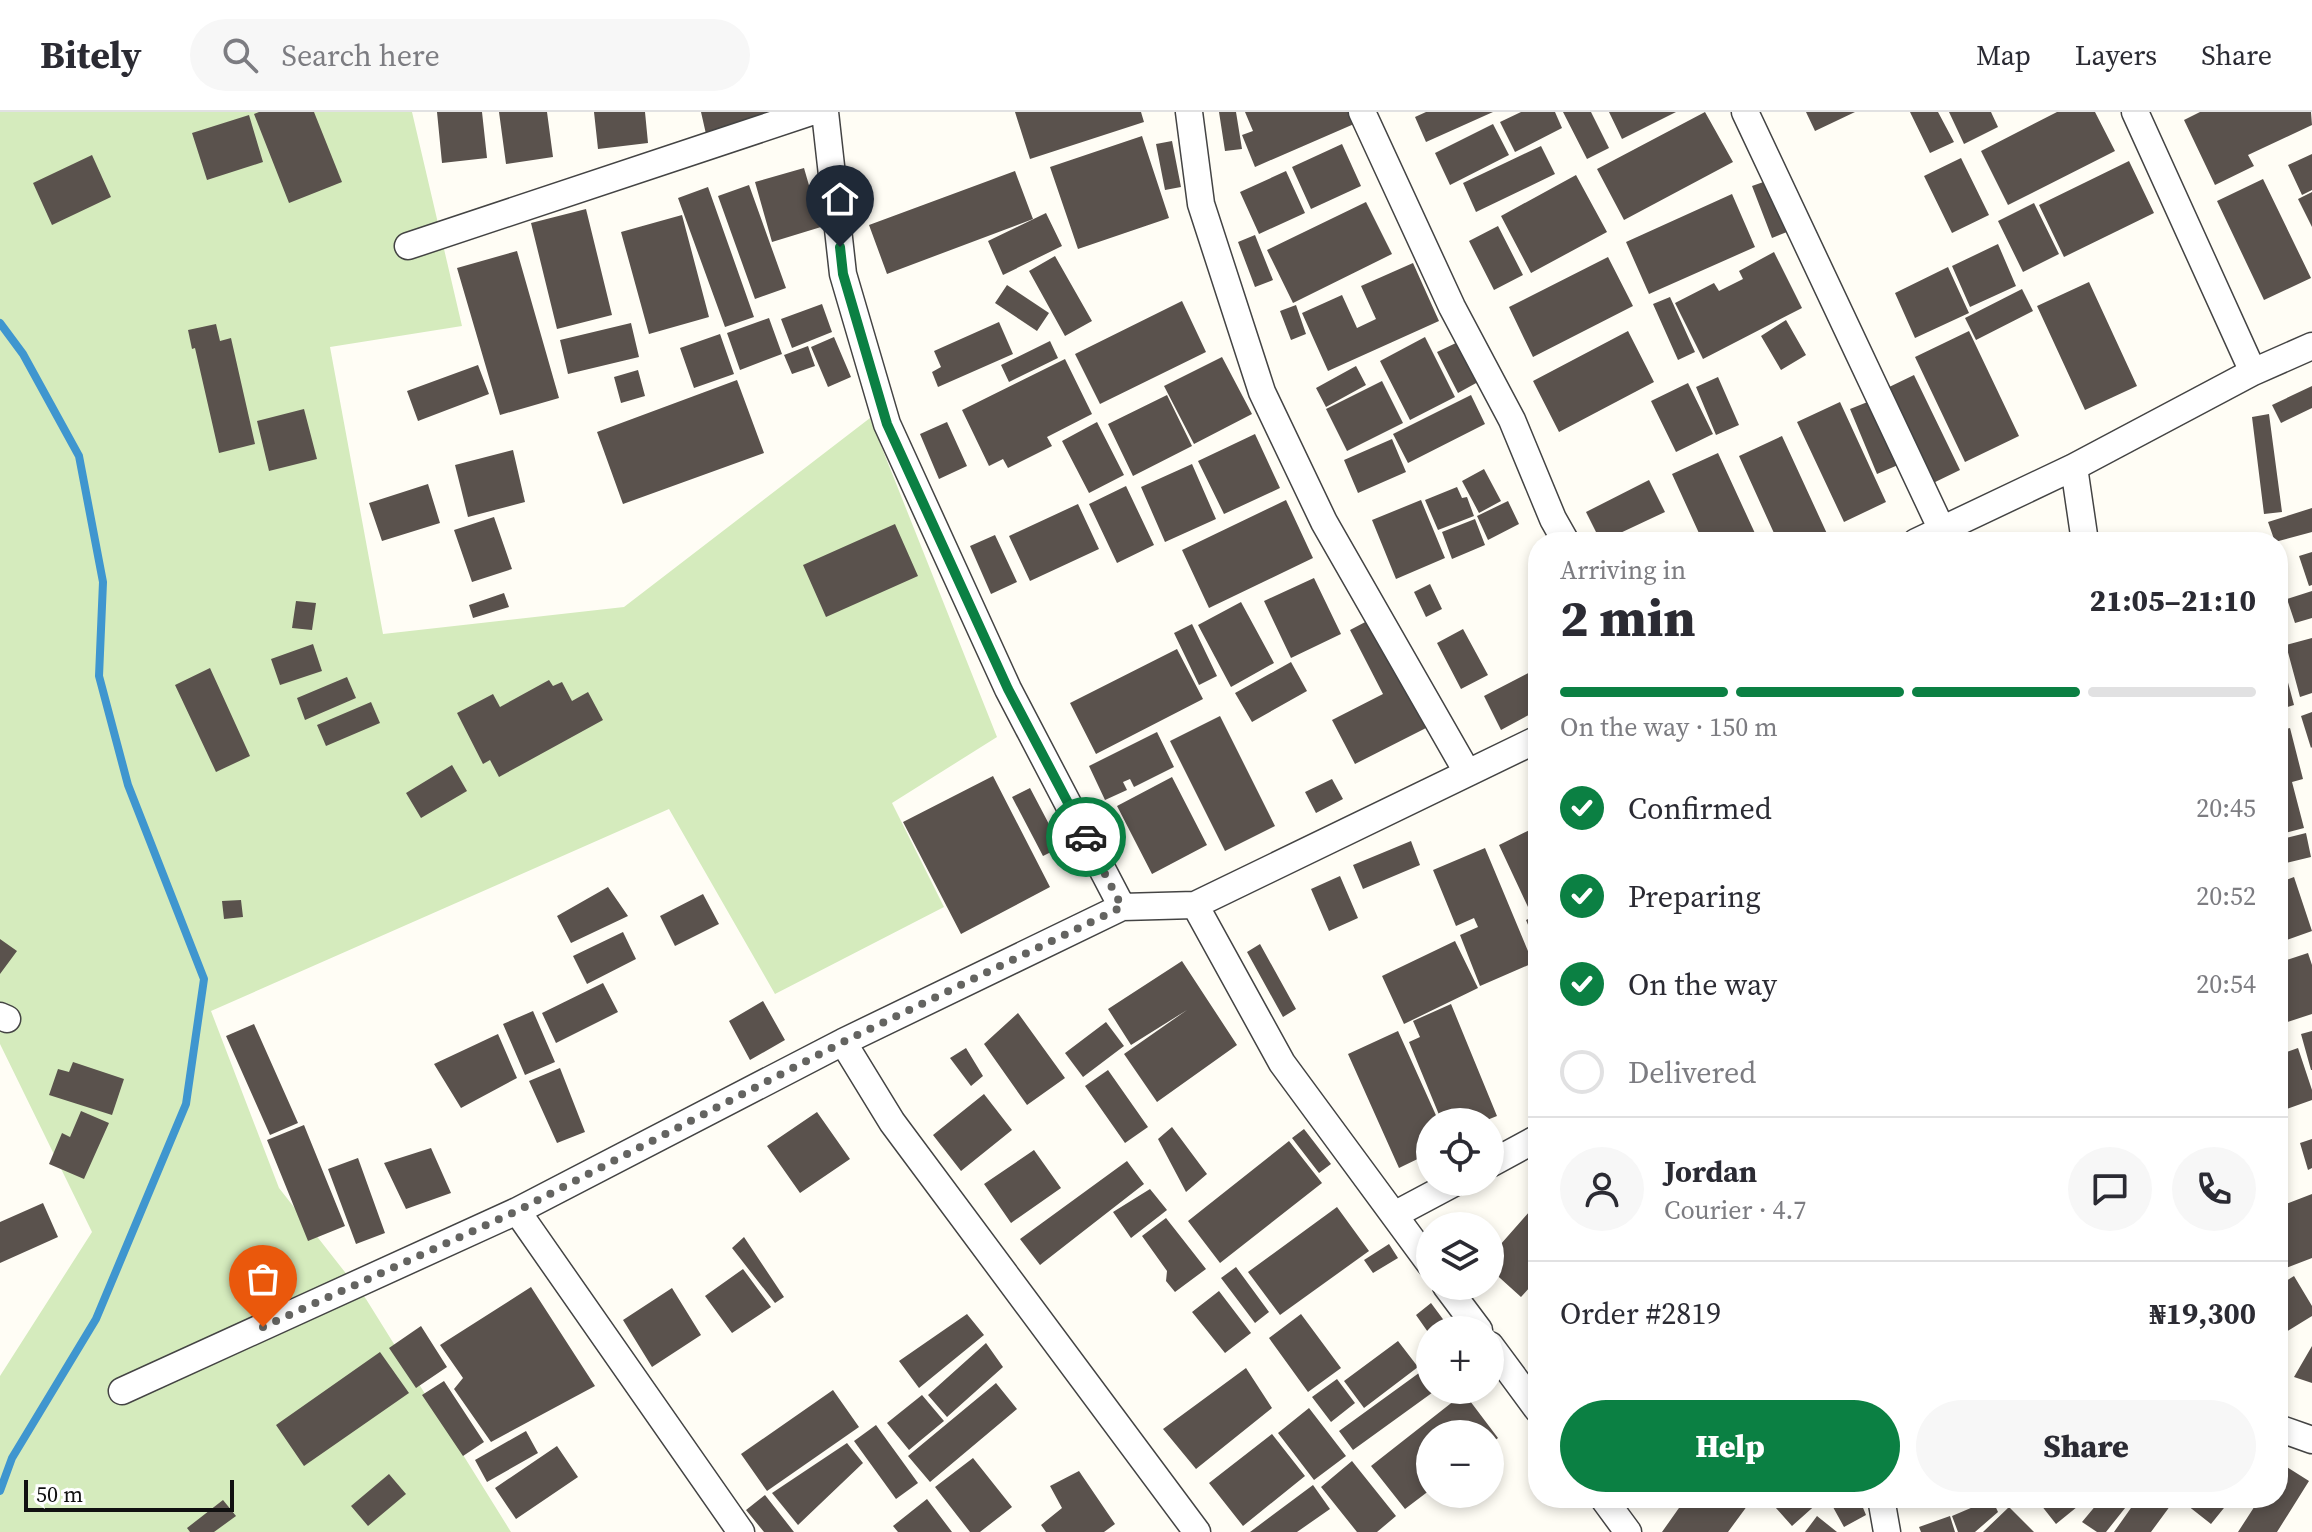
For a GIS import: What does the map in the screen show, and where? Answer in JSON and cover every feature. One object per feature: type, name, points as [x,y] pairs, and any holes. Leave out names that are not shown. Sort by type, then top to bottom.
[{"type":"street","points":[[408,246],[811,112]]},
{"type":"street","points":[[825,112],[843,274],[887,424],[1008,689],[1122,907]]},
{"type":"street","points":[[1189,112],[1201,204],[1262,392],[1324,522],[1467,772]]},
{"type":"street","points":[[1362,112],[1452,307],[1512,420],[1560,532]]},
{"type":"street","points":[[1745,112],[1941,528]]},
{"type":"street","points":[[2135,112],[2253,372]]},
{"type":"street","points":[[1934,532],[2074,467],[2253,372],[2312,346]]},
{"type":"street","points":[[2074,467],[2084,532]]},
{"type":"street","points":[[122,1391],[517,1211],[843,1042],[1122,907],[1195,905],[1528,744]]},
{"type":"street","points":[[1195,905],[1282,1063],[1416,1245]]},
{"type":"street","points":[[843,1042],[892,1122],[1197,1532]]},
{"type":"street","points":[[1504,1156],[1528,1143]]},
{"type":"street","points":[[1394,1215],[1430,1196]]},
{"type":"street","points":[[517,1211],[741,1532]]},
{"type":"street","points":[[1504,1364],[1528,1396]]},
{"type":"street","points":[[2288,1432],[2312,1440]]},
{"type":"street","points":[[1610,1508],[1628,1532]]},
{"type":"street","points":[[1883,1508],[1887,1532]]},
{"type":"green space","points":[[0,112],[412,112],[462,326],[330,347],[383,634],[624,607],[870,418],[997,737],[892,803],[944,907],[775,994],[669,809],[211,1011],[279,1188],[366,1299],[511,1532],[0,1532],[0,1376],[92,1232],[0,1044]]},
{"type":"building","points":[[314,112],[342,182],[289,203],[254,114]]},
{"type":"building","points":[[437,112],[482,112],[487,158],[442,163]]},
{"type":"building","points":[[499,112],[547,112],[553,157],[506,164]]},
{"type":"building","points":[[594,112],[645,112],[648,143],[598,149]]},
{"type":"building","points":[[701,112],[792,112],[706,134]]},
{"type":"building","points":[[1015,112],[1141,112],[1144,122],[1030,159]]},
{"type":"building","points":[[1219,112],[1236,112],[1242,149],[1225,151]]},
{"type":"building","points":[[1245,112],[1349,112],[1354,124],[1255,167],[1242,135],[1253,131]]},
{"type":"building","points":[[1426,112],[1493,112],[1426,142],[1415,117]]},
{"type":"building","points":[[1521,112],[1555,112],[1562,128],[1515,152],[1500,122]]},
{"type":"building","points":[[1563,112],[1591,112],[1609,148],[1587,159]]},
{"type":"building","points":[[1609,112],[1676,112],[1622,139]]},
{"type":"building","points":[[1705,112],[1733,162],[1624,220],[1597,169]]},
{"type":"building","points":[[1806,112],[1855,112],[1815,131]]},
{"type":"building","points":[[1910,112],[1938,112],[1954,142],[1930,153]]},
{"type":"building","points":[[1949,112],[1991,112],[1998,127],[1964,144]]},
{"type":"building","points":[[2057,112],[2095,112],[2115,151],[2008,205],[1981,151]]},
{"type":"building","points":[[2200,112],[2311,112],[2312,125],[2248,155],[2254,166],[2215,185],[2184,120]]},
{"type":"building","points":[[249,115],[263,162],[207,180],[192,133]]},
{"type":"building","points":[[1493,124],[1509,155],[1450,185],[1435,153]]},
{"type":"building","points":[[1142,136],[1169,218],[1078,249],[1050,167]]},
{"type":"building","points":[[1172,141],[1181,187],[1165,190],[1156,144]]},
{"type":"building","points":[[1342,144],[1361,186],[1311,209],[1292,167]]},
{"type":"building","points":[[1541,146],[1555,174],[1476,212],[1463,183]]},
{"type":"building","points":[[2312,154],[2312,190],[2302,195],[2288,165]]},
{"type":"building","points":[[92,155],[111,197],[52,225],[33,183]]},
{"type":"building","points":[[1961,158],[1989,215],[1952,233],[1924,176]]},
{"type":"building","points":[[2129,161],[2154,213],[2064,257],[2039,205]]},
{"type":"building","points":[[804,168],[821,227],[772,242],[755,182]]},
{"type":"building","points":[[1015,171],[1033,219],[887,274],[869,225]]},
{"type":"building","points":[[1286,171],[1305,213],[1259,234],[1240,192]]},
{"type":"building","points":[[1576,175],[1607,232],[1531,273],[1501,216]]},
{"type":"building","points":[[1772,179],[1792,230],[1772,238],[1752,186]]},
{"type":"building","points":[[2263,179],[2311,278],[2264,300],[2217,201]]},
{"type":"building","points":[[749,185],[786,288],[755,299],[718,196]]},
{"type":"building","points":[[708,187],[754,317],[725,327],[678,198]]},
{"type":"building","points":[[2312,192],[2312,227],[2298,199]]},
{"type":"building","points":[[1732,194],[1755,247],[1649,294],[1626,242]]},
{"type":"building","points":[[1366,202],[1392,254],[1293,303],[1267,250]]},
{"type":"building","points":[[2034,203],[2059,254],[2023,272],[1998,221]]},
{"type":"building","points":[[586,209],[612,315],[557,329],[531,223]]},
{"type":"building","points":[[1046,213],[1062,246],[1003,275],[988,241]]},
{"type":"building","points":[[682,215],[709,317],[649,334],[621,232]]},
{"type":"building","points":[[1498,226],[1523,275],[1494,290],[1469,241]]},
{"type":"building","points":[[1255,235],[1273,280],[1255,287],[1238,242]]},
{"type":"building","points":[[1998,244],[2016,286],[1970,307],[1952,266]]},
{"type":"building","points":[[517,251],[559,398],[500,415],[457,268]]},
{"type":"building","points":[[1774,252],[1802,308],[1703,359],[1675,303],[1714,283],[1719,291],[1743,279],[1739,271]]},
{"type":"building","points":[[1055,256],[1092,321],[1065,336],[1029,271]]},
{"type":"building","points":[[1608,257],[1633,306],[1533,357],[1509,307]]},
{"type":"building","points":[[1413,263],[1439,321],[1328,371],[1302,313],[1342,295],[1357,328],[1376,319],[1361,286]]},
{"type":"building","points":[[1948,267],[1969,313],[1915,338],[1895,293]]},
{"type":"building","points":[[2089,282],[2137,386],[2085,410],[2037,306]]},
{"type":"building","points":[[1007,285],[1049,313],[1037,331],[995,303]]},
{"type":"building","points":[[2022,289],[2033,311],[1976,340],[1965,318]]},
{"type":"building","points":[[1670,297],[1695,352],[1678,360],[1653,304]]},
{"type":"building","points":[[1182,301],[1206,352],[1100,404],[1075,354]]},
{"type":"building","points":[[822,304],[832,332],[792,348],[781,319]]},
{"type":"building","points":[[1296,305],[1306,334],[1291,340],[1280,311]]},
{"type":"building","points":[[769,318],[782,354],[740,370],[727,333]]},
{"type":"building","points":[[1786,320],[1806,355],[1781,370],[1761,336]]},
{"type":"building","points":[[999,322],[1013,354],[938,387],[932,372],[941,367],[934,351]]},
{"type":"building","points":[[631,323],[639,357],[568,374],[560,340]]},
{"type":"building","points":[[216,324],[220,341],[231,338],[255,444],[219,453],[188,330]]},
{"type":"building","points":[[1628,331],[1654,382],[1559,432],[1533,381]]},
{"type":"building","points":[[1969,331],[2019,436],[1965,462],[1915,357]]},
{"type":"building","points":[[720,334],[734,374],[694,388],[680,348]]},
{"type":"building","points":[[834,337],[851,377],[828,387],[811,347]]},
{"type":"building","points":[[1425,337],[1455,397],[1410,420],[1380,361]]},
{"type":"building","points":[[1050,341],[1058,358],[1009,382],[1001,365]]},
{"type":"building","points":[[1458,342],[1478,382],[1458,393],[1437,352]]},
{"type":"building","points":[[808,346],[815,366],[792,374],[784,355]]},
{"type":"building","points":[[1222,357],[1252,414],[1194,444],[1164,386]]},
{"type":"building","points":[[1065,359],[1092,414],[1047,437],[1052,446],[1008,468],[1003,459],[989,466],[962,410]]},
{"type":"building","points":[[478,365],[489,394],[418,421],[407,391]]},
{"type":"building","points":[[1356,366],[1366,385],[1326,407],[1316,388]]},
{"type":"building","points":[[638,370],[645,396],[621,403],[614,377]]},
{"type":"building","points":[[1914,375],[1960,470],[1929,485],[1883,390]]},
{"type":"building","points":[[1718,377],[1739,425],[1716,435],[1696,387]]},
{"type":"building","points":[[737,380],[764,453],[623,504],[597,432]]},
{"type":"building","points":[[1382,381],[1403,423],[1347,451],[1326,409]]},
{"type":"building","points":[[1688,383],[1713,434],[1676,452],[1651,401]]},
{"type":"building","points":[[2312,386],[2312,408],[2281,423],[2272,405]]},
{"type":"building","points":[[1167,395],[1192,446],[1133,476],[1108,424]]},
{"type":"building","points":[[1471,395],[1485,424],[1408,463],[1393,434]]},
{"type":"building","points":[[1870,401],[1898,465],[1877,474],[1850,409]]},
{"type":"building","points":[[1840,402],[1886,502],[1844,522],[1797,422]]},
{"type":"building","points":[[304,409],[317,459],[269,471],[257,421]]},
{"type":"building","points":[[2269,414],[2282,512],[2264,514],[2252,417]]},
{"type":"building","points":[[947,422],[967,466],[939,479],[920,434]]},
{"type":"building","points":[[1097,422],[1124,475],[1089,493],[1062,441]]},
{"type":"building","points":[[1255,434],[1280,488],[1224,514],[1198,461]]},
{"type":"building","points":[[1782,436],[1826,532],[1773,532],[1739,456]]},
{"type":"building","points":[[1392,439],[1406,472],[1358,493],[1344,460]]},
{"type":"building","points":[[513,450],[525,502],[468,517],[455,465]]},
{"type":"building","points":[[1718,453],[1754,532],[1698,532],[1672,474]]},
{"type":"building","points":[[1192,464],[1216,519],[1165,542],[1141,487]]},
{"type":"building","points":[[1484,469],[1501,501],[1479,513],[1462,481]]},
{"type":"building","points":[[1649,480],[1665,512],[1622,532],[1596,532],[1586,512]]},
{"type":"building","points":[[428,484],[440,523],[382,541],[369,503]]},
{"type":"building","points":[[1126,486],[1154,545],[1117,563],[1089,504]]},
{"type":"building","points":[[1457,487],[1462,498],[1467,497],[1474,516],[1438,530],[1425,500]]},
{"type":"building","points":[[1286,500],[1313,558],[1209,608],[1182,550]]},
{"type":"building","points":[[1421,500],[1445,558],[1396,579],[1372,520]]},
{"type":"building","points":[[1508,501],[1519,524],[1488,540],[1477,516]]},
{"type":"building","points":[[1078,504],[1099,549],[1030,581],[1009,536]]},
{"type":"building","points":[[2312,508],[2312,532],[2288,538],[2288,532],[2272,532],[2268,522]]},
{"type":"building","points":[[494,517],[512,569],[472,582],[454,530]]},
{"type":"building","points":[[1475,519],[1485,545],[1452,559],[1442,532]]},
{"type":"building","points":[[895,524],[918,576],[826,617],[803,565]]},
{"type":"building","points":[[995,535],[1017,582],[991,594],[970,546]]},
{"type":"building","points":[[2312,552],[2312,585],[2309,586],[2299,556]]},
{"type":"building","points":[[1314,578],[1341,634],[1291,658],[1264,601]]},
{"type":"building","points":[[1430,584],[1442,609],[1426,617],[1414,592]]},
{"type":"building","points":[[2312,591],[2312,618],[2295,623],[2288,599]]},
{"type":"building","points":[[504,593],[509,607],[473,618],[469,605]]},
{"type":"building","points":[[296,601],[316,603],[312,630],[292,628]]},
{"type":"building","points":[[1241,602],[1274,663],[1231,687],[1198,625]]},
{"type":"building","points":[[1371,619],[1426,728],[1355,764],[1332,720],[1383,694],[1350,630]]},
{"type":"building","points":[[1192,624],[1217,676],[1199,685],[1174,633]]},
{"type":"building","points":[[1463,629],[1488,675],[1461,689],[1437,643]]},
{"type":"building","points":[[2312,638],[2312,693],[2300,697],[2288,644]]},
{"type":"building","points":[[313,644],[322,671],[280,685],[271,659]]},
{"type":"building","points":[[1177,649],[1203,699],[1096,754],[1070,703]]},
{"type":"building","points":[[1291,662],[1307,691],[1252,722],[1235,693]]},
{"type":"building","points":[[210,668],[250,756],[216,772],[175,685]]},
{"type":"building","points":[[1528,673],[1528,715],[1501,730],[1484,696]]},
{"type":"building","points":[[347,677],[356,698],[305,720],[297,698]]},
{"type":"building","points":[[549,680],[553,686],[562,682],[572,701],[588,692],[603,720],[499,777],[490,760],[483,764],[457,713],[493,694],[500,707]]},
{"type":"building","points":[[2288,682],[2294,705],[2288,707]]},
{"type":"building","points":[[371,702],[380,723],[326,746],[317,725]]},
{"type":"building","points":[[2312,712],[2312,747],[2311,748],[2301,716]]},
{"type":"building","points":[[1220,716],[1275,826],[1225,851],[1170,741]]},
{"type":"building","points":[[2288,728],[2303,779],[2292,782],[2304,828],[2288,832]]},
{"type":"building","points":[[1157,732],[1174,767],[1134,787],[1130,779],[1123,782],[1127,790],[1105,800],[1089,766]]},
{"type":"building","points":[[452,765],[467,791],[421,818],[406,793]]},
{"type":"building","points":[[993,776],[1050,887],[961,934],[903,822]]},
{"type":"building","points":[[1172,777],[1207,845],[1152,874],[1117,806]]},
{"type":"building","points":[[1332,779],[1343,799],[1316,813],[1305,792]]},
{"type":"building","points":[[1030,788],[1061,847],[1043,856],[1012,797]]},
{"type":"building","points":[[1528,831],[1528,907],[1499,845]]},
{"type":"building","points":[[2306,833],[2311,857],[2288,863],[2288,838]]},
{"type":"building","points":[[1411,841],[1420,865],[1363,889],[1353,865]]},
{"type":"building","points":[[1485,848],[1528,951],[1528,965],[1480,986],[1460,935],[1478,927],[1474,918],[1456,926],[1433,870]]},
{"type":"building","points":[[1340,876],[1358,918],[1329,931],[1311,889]]},
{"type":"building","points":[[2294,877],[2312,931],[2288,939],[2288,879]]},
{"type":"building","points":[[608,887],[628,916],[571,943],[557,916]]},
{"type":"building","points":[[703,894],[719,924],[675,946],[660,916]]},
{"type":"building","points":[[241,900],[243,917],[224,919],[222,901]]},
{"type":"building","points":[[623,932],[636,959],[587,984],[573,956]]},
{"type":"building","points":[[0,939],[17,951],[0,974]]},
{"type":"building","points":[[1455,941],[1478,988],[1404,1024],[1382,976]]},
{"type":"building","points":[[1260,944],[1296,1009],[1283,1017],[1247,952]]},
{"type":"building","points":[[2308,953],[2312,965],[2312,1014],[2288,1022],[2288,960]]},
{"type":"building","points":[[1182,961],[1237,1045],[1157,1102],[1124,1054],[1187,1010],[1131,1045],[1108,1009]]},
{"type":"building","points":[[603,983],[618,1012],[556,1043],[542,1013]]},
{"type":"building","points":[[763,1001],[785,1040],[750,1060],[729,1021]]},
{"type":"building","points":[[1451,1004],[1494,1108],[1436,1108],[1409,1042],[1420,1037],[1413,1021]]},
{"type":"building","points":[[533,1011],[555,1062],[525,1075],[503,1024]]},
{"type":"building","points":[[1018,1013],[1065,1078],[1027,1105],[984,1044]]},
{"type":"building","points":[[1106,1022],[1124,1046],[1083,1077],[1065,1053]]},
{"type":"building","points":[[254,1024],[298,1123],[270,1135],[226,1036]]},
{"type":"building","points":[[1398,1031],[1433,1108],[1416,1108],[1416,1160],[1399,1168],[1348,1054]]},
{"type":"building","points":[[2312,1031],[2312,1070],[2311,1070],[2301,1034]]},
{"type":"building","points":[[498,1034],[517,1078],[461,1108],[434,1064]]},
{"type":"building","points":[[966,1048],[983,1076],[971,1086],[950,1058]]},
{"type":"building","points":[[2298,1048],[2312,1090],[2312,1100],[2288,1108],[2288,1052]]},
{"type":"building","points":[[73,1062],[124,1079],[112,1115],[49,1095],[58,1069],[69,1072]]},
{"type":"building","points":[[560,1068],[585,1132],[557,1143],[529,1081]]},
{"type":"building","points":[[1108,1070],[1148,1127],[1125,1143],[1085,1086]]},
{"type":"building","points":[[984,1094],[1012,1130],[961,1171],[933,1135]]},
{"type":"building","points":[[81,1111],[109,1123],[84,1179],[49,1164],[62,1133],[70,1137]]},
{"type":"building","points":[[817,1112],[850,1159],[800,1193],[767,1146]]},
{"type":"building","points":[[304,1125],[345,1226],[308,1241],[267,1140]]},
{"type":"building","points":[[1172,1127],[1207,1174],[1186,1192],[1158,1139]]},
{"type":"building","points":[[1304,1129],[1331,1164],[1319,1173],[1292,1138]]},
{"type":"building","points":[[2312,1139],[2312,1168],[2308,1170],[2300,1143]]},
{"type":"building","points":[[1289,1141],[1322,1183],[1220,1263],[1188,1221]]},
{"type":"building","points":[[431,1148],[451,1193],[406,1209],[384,1163]]},
{"type":"building","points":[[1034,1150],[1061,1188],[1011,1223],[984,1184]]},
{"type":"building","points":[[358,1158],[385,1233],[356,1244],[328,1169]]},
{"type":"building","points":[[1127,1161],[1144,1184],[1040,1265],[1020,1239]]},
{"type":"building","points":[[1150,1189],[1167,1210],[1131,1238],[1113,1212]]},
{"type":"building","points":[[2312,1194],[2312,1258],[2288,1267],[2288,1203]]},
{"type":"building","points":[[43,1203],[58,1237],[0,1263],[0,1222]]},
{"type":"building","points":[[1337,1207],[1369,1251],[1280,1315],[1248,1272]]},
{"type":"building","points":[[1528,1213],[1528,1289],[1521,1297],[1504,1282],[1504,1240]]},
{"type":"building","points":[[1166,1218],[1206,1269],[1175,1292],[1166,1281],[1167,1271],[1142,1236]]},
{"type":"building","points":[[744,1237],[784,1297],[775,1303],[732,1248]]},
{"type":"building","points":[[1389,1244],[1398,1258],[1373,1273],[1364,1260]]},
{"type":"building","points":[[1236,1267],[1269,1312],[1255,1323],[1221,1278]]},
{"type":"building","points":[[743,1269],[771,1307],[732,1333],[705,1296]]},
{"type":"building","points":[[2294,1276],[2312,1306],[2312,1316],[2288,1331],[2288,1280]]},
{"type":"building","points":[[531,1287],[595,1386],[491,1442],[454,1389],[463,1378],[440,1345]]},
{"type":"building","points":[[672,1288],[701,1335],[652,1367],[623,1320]]},
{"type":"building","points":[[1219,1291],[1251,1333],[1225,1353],[1192,1312]]},
{"type":"building","points":[[1431,1303],[1441,1316],[1417,1316]]},
{"type":"building","points":[[967,1314],[984,1335],[919,1388],[899,1361]]},
{"type":"building","points":[[1301,1314],[1341,1368],[1308,1392],[1269,1338]]},
{"type":"building","points":[[421,1326],[447,1367],[416,1388],[389,1348]]},
{"type":"building","points":[[1398,1341],[1416,1364],[1416,1369],[1364,1408],[1344,1381]]},
{"type":"building","points":[[986,1343],[1003,1367],[947,1417],[928,1395]]},
{"type":"building","points":[[2312,1346],[2312,1383],[2294,1377]]},
{"type":"building","points":[[380,1352],[409,1393],[304,1466],[276,1425]]},
{"type":"building","points":[[1246,1368],[1272,1408],[1196,1469],[1163,1429]]},
{"type":"building","points":[[1416,1375],[1417,1404],[1353,1450],[1339,1431]]},
{"type":"building","points":[[1337,1379],[1355,1403],[1331,1422],[1312,1397]]},
{"type":"building","points":[[444,1381],[484,1442],[463,1456],[422,1395]]},
{"type":"building","points":[[996,1383],[1017,1409],[930,1482],[908,1456]]},
{"type":"building","points":[[833,1390],[859,1427],[767,1491],[741,1454]]},
{"type":"building","points":[[922,1395],[944,1421],[909,1450],[887,1423]]},
{"type":"building","points":[[1450,1404],[1472,1404],[1484,1420],[1430,1420]]},
{"type":"building","points":[[1309,1408],[1346,1456],[1314,1480],[1278,1433]]},
{"type":"building","points":[[876,1425],[918,1483],[896,1499],[854,1441]]},
{"type":"building","points":[[526,1431],[538,1453],[487,1482],[475,1460]]},
{"type":"building","points":[[1416,1431],[1416,1501],[1405,1509],[1371,1466]]},
{"type":"building","points":[[1272,1434],[1305,1476],[1243,1526],[1209,1483]]},
{"type":"building","points":[[847,1443],[863,1463],[798,1525],[772,1493]]},
{"type":"building","points":[[557,1446],[578,1477],[516,1519],[495,1488]]},
{"type":"building","points":[[973,1458],[1012,1507],[980,1532],[970,1532],[935,1487]]},
{"type":"building","points":[[1352,1461],[1396,1516],[1377,1532],[1357,1532],[1321,1487]]},
{"type":"building","points":[[2288,1468],[2309,1481],[2277,1532],[2238,1532],[2254,1508],[2288,1508]]},
{"type":"building","points":[[1079,1471],[1115,1524],[1104,1532],[1046,1532],[1041,1525],[1062,1508],[1050,1486]]},
{"type":"building","points":[[389,1474],[406,1494],[368,1526],[351,1506]]},
{"type":"building","points":[[1313,1485],[1330,1509],[1297,1532],[1250,1532]]},
{"type":"building","points":[[765,1495],[794,1532],[764,1532],[746,1510]]},
{"type":"building","points":[[927,1499],[952,1532],[898,1532],[893,1526]]},
{"type":"building","points":[[223,1500],[236,1516],[214,1532],[190,1532],[187,1528]]},
{"type":"building","points":[[1679,1508],[1746,1508],[1728,1532],[1662,1532]]},
{"type":"building","points":[[1776,1508],[1812,1508],[1792,1526]]},
{"type":"building","points":[[1834,1508],[1863,1508],[1866,1515],[1844,1527]]},
{"type":"building","points":[[1971,1508],[1996,1508],[1998,1512],[1975,1532],[1958,1532],[1952,1516]]},
{"type":"building","points":[[2010,1508],[2034,1532],[1983,1532]]},
{"type":"building","points":[[2043,1508],[2076,1508],[2056,1524]]},
{"type":"building","points":[[2094,1508],[2125,1508],[2106,1532],[2097,1532],[2082,1522]]},
{"type":"building","points":[[2131,1508],[2169,1508],[2151,1532],[2114,1532]]},
{"type":"building","points":[[2191,1508],[2224,1508],[2211,1524]]},
{"type":"building","points":[[1817,1516],[1837,1532],[1805,1532]]},
{"type":"building","points":[[1950,1516],[1955,1532],[1921,1532],[1919,1527]]},
{"type":"waterway","points":[[0,323],[23,354],[79,456],[103,582],[99,676],[128,785],[204,979],[186,1104],[96,1319],[12,1458],[0,1491]]},
{"type":"way so far","points":[[263,1327],[517,1211],[843,1042],[1122,907],[1086,837]]},
{"type":"route","points":[[840,247],[843,274],[887,424],[1008,689],[1086,837]]}]
